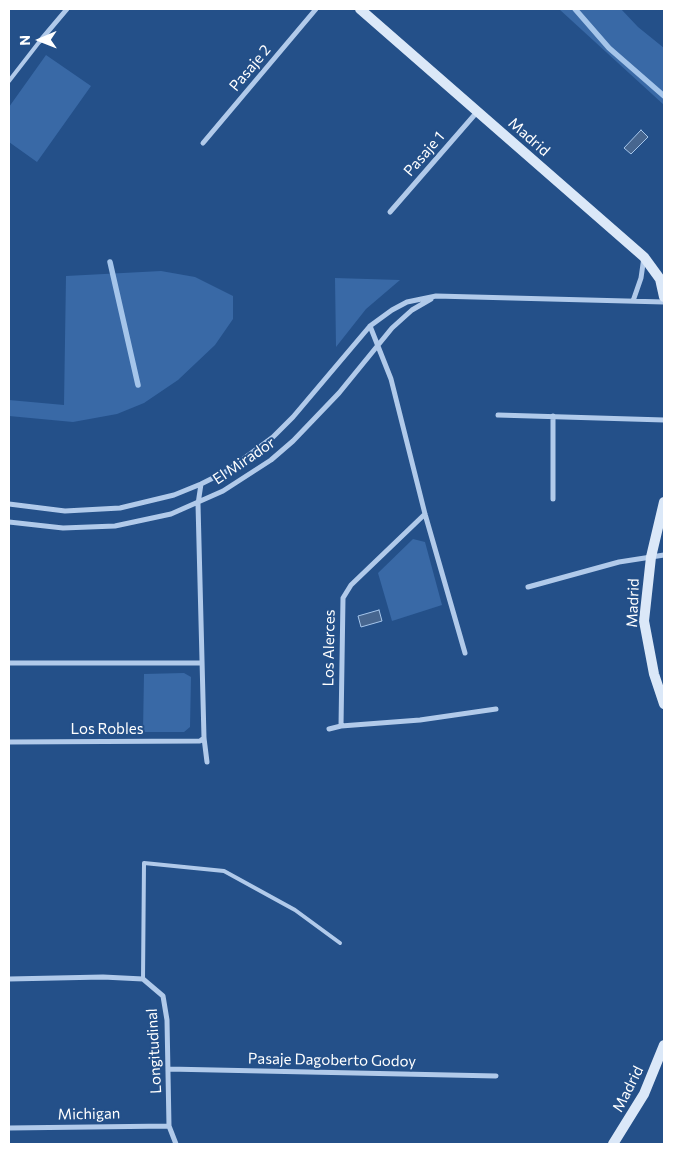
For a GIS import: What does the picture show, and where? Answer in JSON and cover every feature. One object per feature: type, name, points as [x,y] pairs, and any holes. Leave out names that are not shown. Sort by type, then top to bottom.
[{"type":"street","points":[[40,41],[67,9]]},
{"type":"street","name":"Pasaje 2","points":[[203,143],[316,9]]},
{"type":"street","name":"Madrid","points":[[360,9],[644,257],[660,279],[664,297]]},
{"type":"street","name":"Pasaje 1","points":[[390,212],[478,112]]},
{"type":"street","points":[[632,301],[641,278],[644,257]]},
{"type":"street","name":"El Mirador","points":[[9,522],[63,528],[115,526],[152,519],[198,504],[248,477],[293,442],[339,393],[403,318],[436,296]]},
{"type":"street","name":"El Mirador","points":[[9,504],[65,512],[111,509],[147,503],[201,484],[226,471],[273,437],[293,417],[370,326],[407,302],[436,296],[664,302]]},
{"type":"street","points":[[370,326],[391,379],[425,514],[465,653]]},
{"type":"street","points":[[498,415],[664,420]]},
{"type":"street","points":[[553,416],[553,499]]},
{"type":"street","points":[[201,484],[198,504],[204,738],[207,762]]},
{"type":"street","name":"Madrid","points":[[664,502],[651,557],[644,620],[654,674],[664,704]]},
{"type":"street","name":"Los Alerces","points":[[341,726],[342,598],[351,585],[425,514]]},
{"type":"street","points":[[528,587],[619,562],[664,555]]},
{"type":"street","points":[[9,663],[202,663]]},
{"type":"street","points":[[329,729],[341,726],[420,720],[496,709]]},
{"type":"street","name":"Los Robles","points":[[9,742],[200,741],[204,738]]},
{"type":"street","points":[[9,979],[102,977],[143,979]]},
{"type":"street","name":"Longitudinal","points":[[143,979],[163,996],[167,1020],[169,1126],[176,1144]]},
{"type":"street","name":"Madrid","points":[[613,1144],[644,1094],[664,1045]]},
{"type":"street","name":"Pasaje Dagoberto Godoy","points":[[168,1069],[496,1076]]},
{"type":"street","name":"Michigan","points":[[9,1128],[169,1126]]},
{"type":"lane","points":[[9,81],[40,41]]},
{"type":"lane","points":[[143,979],[144,864],[224,871],[296,910],[340,943]]},
{"type":"shaded area","points":[[559,9],[621,9],[638,27],[664,48],[664,105]]},
{"type":"shaded area","points":[[46,55],[91,86],[37,162],[9,142],[9,107]]},
{"type":"shaded area","points":[[641,130],[648,137],[631,154],[624,148]]},
{"type":"shaded area","points":[[161,271],[195,277],[233,296],[233,319],[215,345],[178,380],[144,403],[117,414],[73,422],[9,416],[9,400],[64,405],[66,276]]},
{"type":"shaded area","points":[[335,278],[400,280],[366,309],[336,347]]},
{"type":"shaded area","points":[[413,539],[425,542],[442,605],[392,621],[378,573]]},
{"type":"shaded area","points":[[379,610],[382,621],[361,627],[358,616]]},
{"type":"shaded area","points":[[184,673],[191,677],[190,727],[184,732],[143,732],[144,674]]},
{"type":"waterway","points":[[575,9],[609,48],[664,96]]},
{"type":"waterway","points":[[110,262],[138,385]]}]
